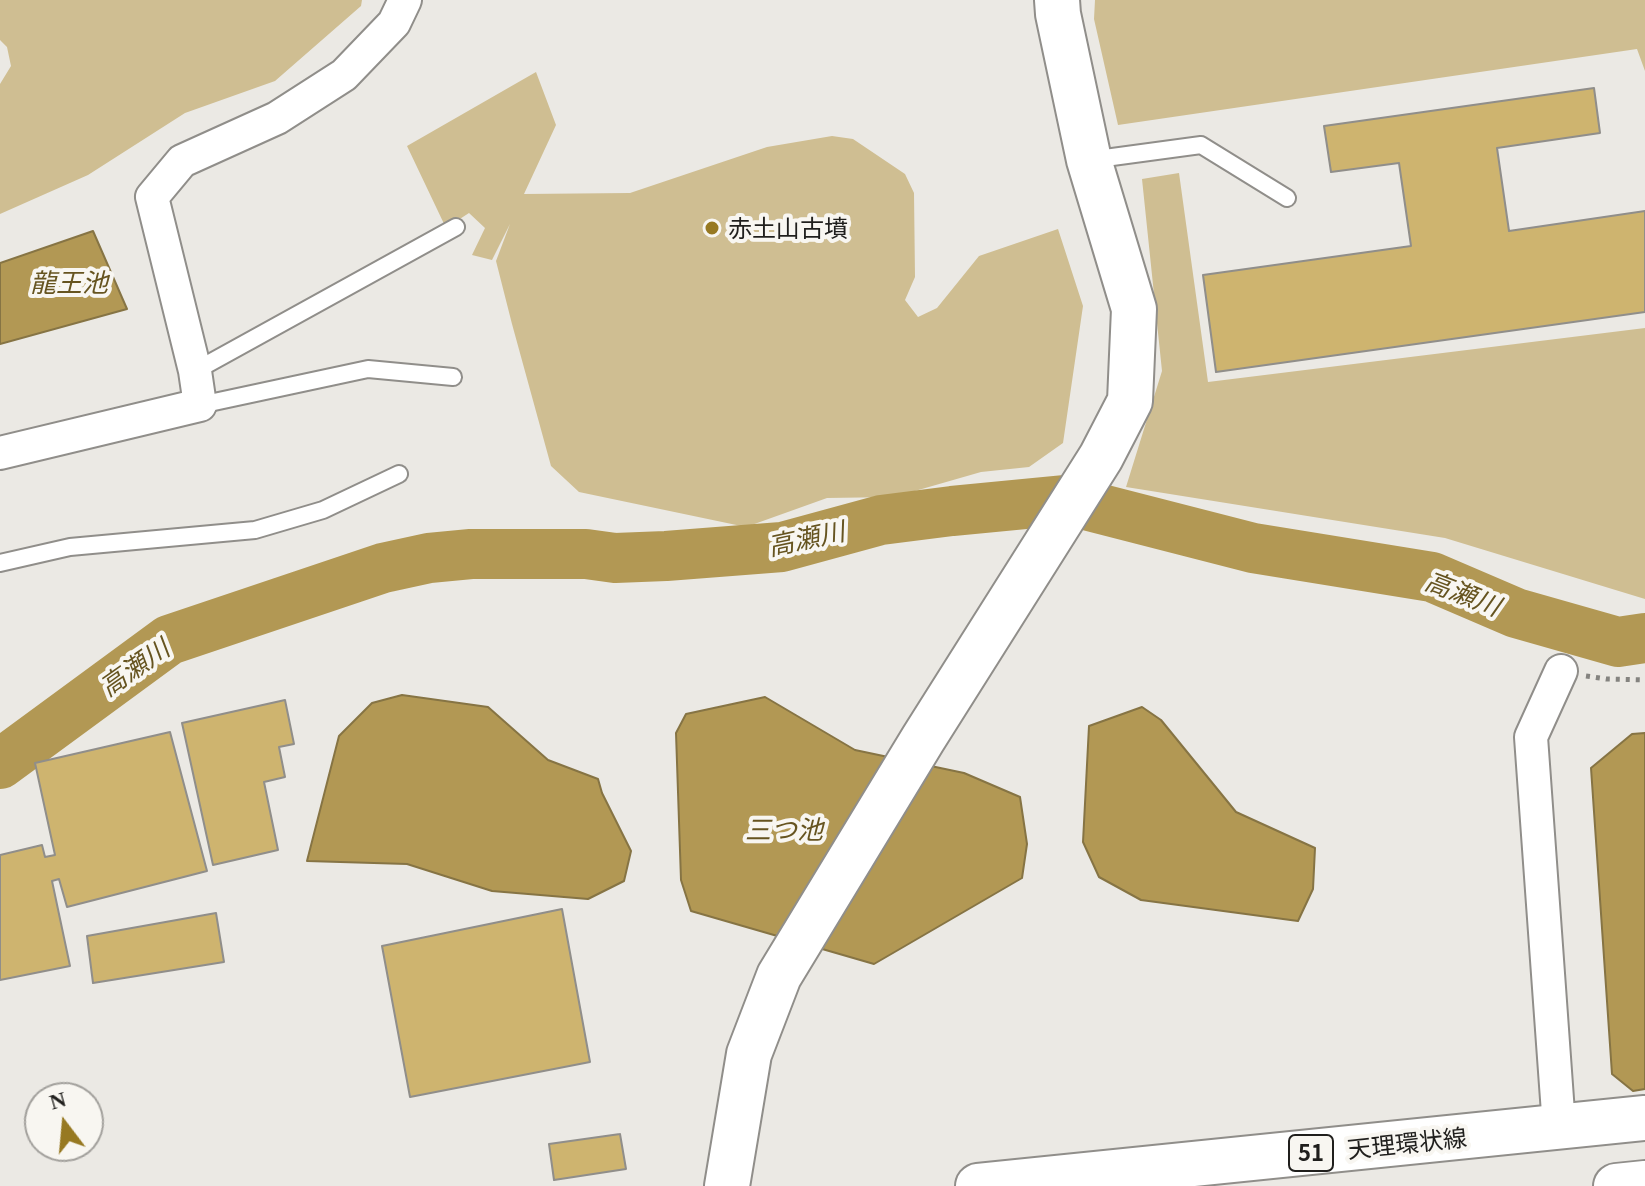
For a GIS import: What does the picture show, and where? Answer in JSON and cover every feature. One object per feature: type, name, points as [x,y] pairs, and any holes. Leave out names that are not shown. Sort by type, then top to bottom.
[{"type":"main road","points":[[727,1186],[749,1054],[779,976],[923,739],[1101,457],[1130,401],[1134,309],[1089,160],[1057,0]]},
{"type":"main road","name":"天理環状線","points":[[978,1186],[1645,1118]]},
{"type":"main road","points":[[1616,1186],[1645,1183]]},
{"type":"street","points":[[0,453],[200,405],[195,371],[152,197],[182,161],[277,118],[344,75],[394,23],[405,0]]},
{"type":"street","points":[[1559,1127],[1531,737],[1561,671]]},
{"type":"lane","points":[[1089,160],[1201,145],[1287,198]]},
{"type":"lane","points":[[195,371],[456,227]]},
{"type":"lane","points":[[200,405],[368,369],[453,377]]},
{"type":"lane","points":[[0,563],[70,547],[255,530],[323,510],[399,474]]},
{"type":"path","points":[[1561,671],[1606,679],[1645,680]]},
{"type":"shaded area","points":[[0,0],[362,0],[361,6],[275,81],[185,113],[88,175],[0,214],[0,84],[11,66],[7,47],[0,40]]},
{"type":"shaded area","points":[[1095,0],[1645,0],[1645,71],[1637,49],[1118,125],[1094,19]]},
{"type":"shaded area","points":[[536,72],[556,125],[524,194],[630,193],[767,147],[832,136],[853,139],[905,174],[914,193],[915,277],[905,300],[918,317],[937,308],[979,256],[1058,229],[1083,306],[1063,443],[1029,467],[981,472],[894,497],[827,498],[746,527],[579,492],[551,466],[512,324],[496,261],[510,224],[492,260],[472,255],[485,228],[469,213],[446,228],[407,146]]},
{"type":"shaded area","points":[[1179,173],[1208,382],[1645,328],[1645,599],[1445,538],[1126,487],[1162,371],[1142,179]]},
{"type":"water","name":"龍王池","points":[[93,231],[127,309],[0,344],[0,263]]},
{"type":"water","points":[[402,695],[488,707],[548,760],[598,779],[631,851],[624,881],[588,899],[492,891],[407,864],[307,861],[339,736],[372,703]]},
{"type":"water","name":"三つ池","points":[[765,697],[855,750],[964,773],[1020,797],[1027,844],[1022,878],[874,964],[691,911],[681,880],[676,733],[686,714]]},
{"type":"water","points":[[1142,707],[1161,720],[1236,812],[1315,848],[1313,889],[1298,921],[1141,900],[1099,877],[1083,842],[1089,726]]},
{"type":"water","points":[[1645,733],[1645,1089],[1633,1091],[1612,1074],[1591,768],[1632,734]]},
{"type":"building","points":[[1594,88],[1600,133],[1497,148],[1509,231],[1645,211],[1645,312],[1216,372],[1203,275],[1411,246],[1399,163],[1331,172],[1324,126]]},
{"type":"building","points":[[285,700],[294,744],[279,747],[285,777],[264,782],[278,850],[213,865],[182,723]]},
{"type":"building","points":[[170,732],[207,871],[67,907],[59,879],[52,881],[70,966],[0,980],[0,855],[42,845],[45,857],[55,855],[35,763]]},
{"type":"building","points":[[562,909],[590,1062],[410,1097],[382,946]]},
{"type":"building","points":[[216,913],[224,962],[93,983],[87,936]]},
{"type":"building","points":[[620,1134],[626,1169],[554,1180],[549,1144]]},
{"type":"waterway","name":"高瀬川","points":[[0,764],[169,640],[383,568],[429,558],[471,554],[586,554],[615,558],[782,547],[881,520],[1066,500],[1253,548],[1432,577],[1516,613],[1618,642],[1645,638]]},
{"type":"place","name":"赤土山古墳","points":[[712,228]]}]
